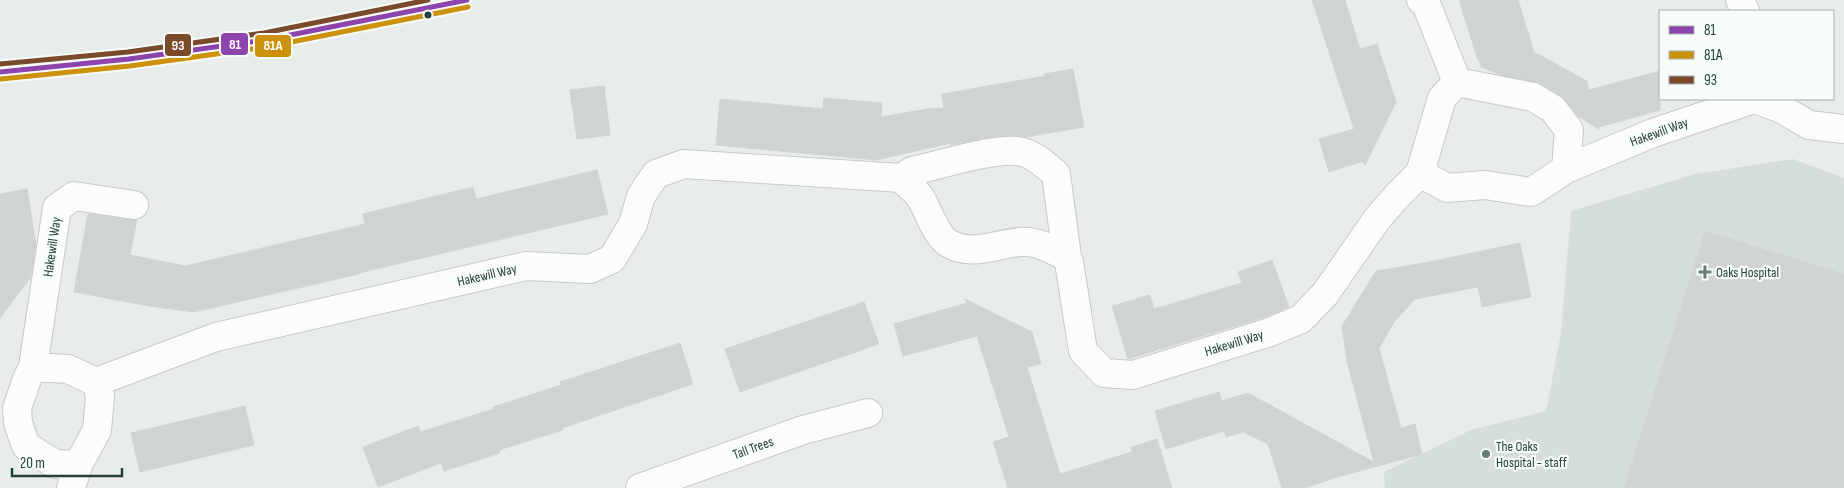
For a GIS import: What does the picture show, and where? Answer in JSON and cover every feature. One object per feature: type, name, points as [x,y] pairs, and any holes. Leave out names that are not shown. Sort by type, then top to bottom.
[{"type":"street","points":[[1421,0],[1425,1],[1457,82],[1533,96],[1553,109],[1569,130],[1566,169]]},
{"type":"street","name":"Hakewill Way","points":[[96,382],[216,337],[516,268],[526,266],[590,269],[612,259],[633,224],[641,196],[656,174],[684,164],[901,178],[912,171],[993,152],[1017,151],[1038,159],[1056,174],[1067,257],[1083,351],[1104,373],[1133,375],[1270,332],[1301,319],[1325,294],[1378,219],[1420,173],[1442,98],[1457,82]]},
{"type":"street","name":"Hakewill Way","points":[[1420,173],[1447,188],[1485,185],[1531,192],[1566,169],[1653,133],[1751,100]]},
{"type":"street","name":"Hakewill Way","points":[[1757,100],[1782,109],[1808,125],[1844,129]]},
{"type":"street","points":[[901,178],[920,197],[932,222],[947,243],[965,249],[987,249],[1021,242],[1042,245],[1067,257]]},
{"type":"street","name":"Hakewill Way","points":[[75,476],[26,446],[18,423],[17,408],[33,366],[57,208],[74,196],[134,205]]},
{"type":"street","points":[[33,366],[68,369],[96,382],[100,396],[97,430],[75,476]]},
{"type":"street","name":"Tall Trees","points":[[640,488],[803,430],[868,413]]},
{"type":"shaded area","name":"Oaks Hospital","points":[[1793,159],[1844,178],[1844,488],[1385,488],[1384,472],[1471,430],[1546,411],[1561,333],[1571,211],[1695,174]]},
{"type":"building","points":[[1312,0],[1345,0],[1360,49],[1377,44],[1396,102],[1365,165],[1364,162],[1360,162],[1329,172],[1319,139],[1354,129]]},
{"type":"building","points":[[1459,0],[1518,0],[1534,52],[1587,81],[1589,90],[1659,71],[1660,110],[1599,127],[1597,121],[1599,129],[1579,117],[1561,96],[1541,84],[1501,75],[1482,67]]},
{"type":"building","points":[[1073,69],[1084,127],[1026,137],[1003,136],[951,145],[951,143],[876,160],[716,145],[720,99],[823,109],[824,98],[882,103],[881,117],[933,108],[944,109],[942,94],[1045,76],[1044,74]]},
{"type":"building","points":[[604,86],[610,135],[577,139],[570,90]]},
{"type":"building","points":[[597,170],[608,214],[359,274],[194,312],[74,292],[88,214],[137,220],[130,255],[185,266],[365,224],[363,214],[473,187],[476,199]]},
{"type":"building","points":[[27,189],[36,245],[31,277],[0,318],[0,194]]},
{"type":"building","points":[[1705,231],[1844,274],[1844,488],[1624,488]]},
{"type":"building","points":[[1520,243],[1531,297],[1482,307],[1478,287],[1415,299],[1394,322],[1379,348],[1401,428],[1415,424],[1422,454],[1334,478],[1305,488],[1282,488],[1268,444],[1243,432],[1226,437],[1224,431],[1166,449],[1155,411],[1219,392],[1222,401],[1248,393],[1374,462],[1347,362],[1342,326],[1376,271]]},
{"type":"building","points":[[1272,260],[1289,307],[1265,317],[1128,359],[1112,306],[1150,295],[1154,309],[1242,283],[1238,272]]},
{"type":"building","points":[[965,299],[1032,332],[1041,364],[1027,367],[1060,474],[1132,452],[1131,447],[1157,439],[1172,488],[1008,488],[993,442],[1009,437],[977,336],[903,356],[894,324],[967,303]]},
{"type":"building","points":[[864,302],[879,344],[740,392],[725,349]]},
{"type":"building","points":[[680,343],[693,384],[562,428],[563,430],[499,450],[500,453],[444,471],[441,463],[378,487],[363,447],[418,426],[420,432],[494,409],[493,407],[561,385],[560,382]]},
{"type":"building","points":[[245,406],[254,445],[140,472],[131,433]]},
{"type":"transit line","name":"93","points":[[0,64],[128,52],[264,33],[428,0]]},
{"type":"transit line","name":"81","points":[[0,72],[129,59],[265,40],[467,0]]},
{"type":"transit line","name":"81A","points":[[1,79],[130,66],[266,47],[468,7]]},
{"type":"place","name":"Oaks Hospital","points":[[1705,272]]},
{"type":"place","name":"The Oaks Hospital - staff","points":[[1486,454]]}]
